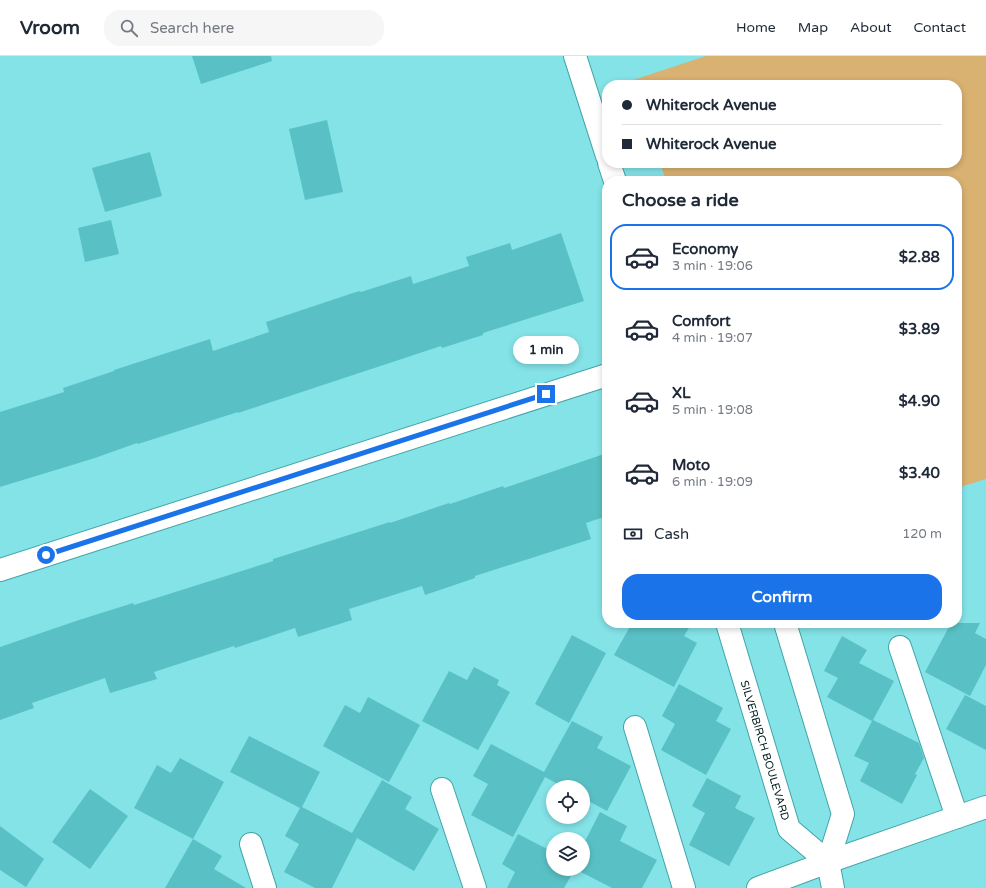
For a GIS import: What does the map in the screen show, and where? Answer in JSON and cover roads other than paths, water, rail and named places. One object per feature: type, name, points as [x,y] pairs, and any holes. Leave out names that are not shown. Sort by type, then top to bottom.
[{"type":"street","points":[[575,56],[602,140]]},
{"type":"street","points":[[0,570],[602,377]]},
{"type":"street","name":"SILVERBIRCH BOULEVARD","points":[[729,628],[789,829],[828,862]]},
{"type":"street","points":[[787,628],[843,814],[828,862],[833,888]]},
{"type":"street","points":[[900,647],[957,817]]},
{"type":"street","points":[[635,727],[684,888]]},
{"type":"street","points":[[442,789],[475,888]]},
{"type":"street","points":[[758,888],[828,862],[986,808]]},
{"type":"street","points":[[251,844],[265,888]]}]
